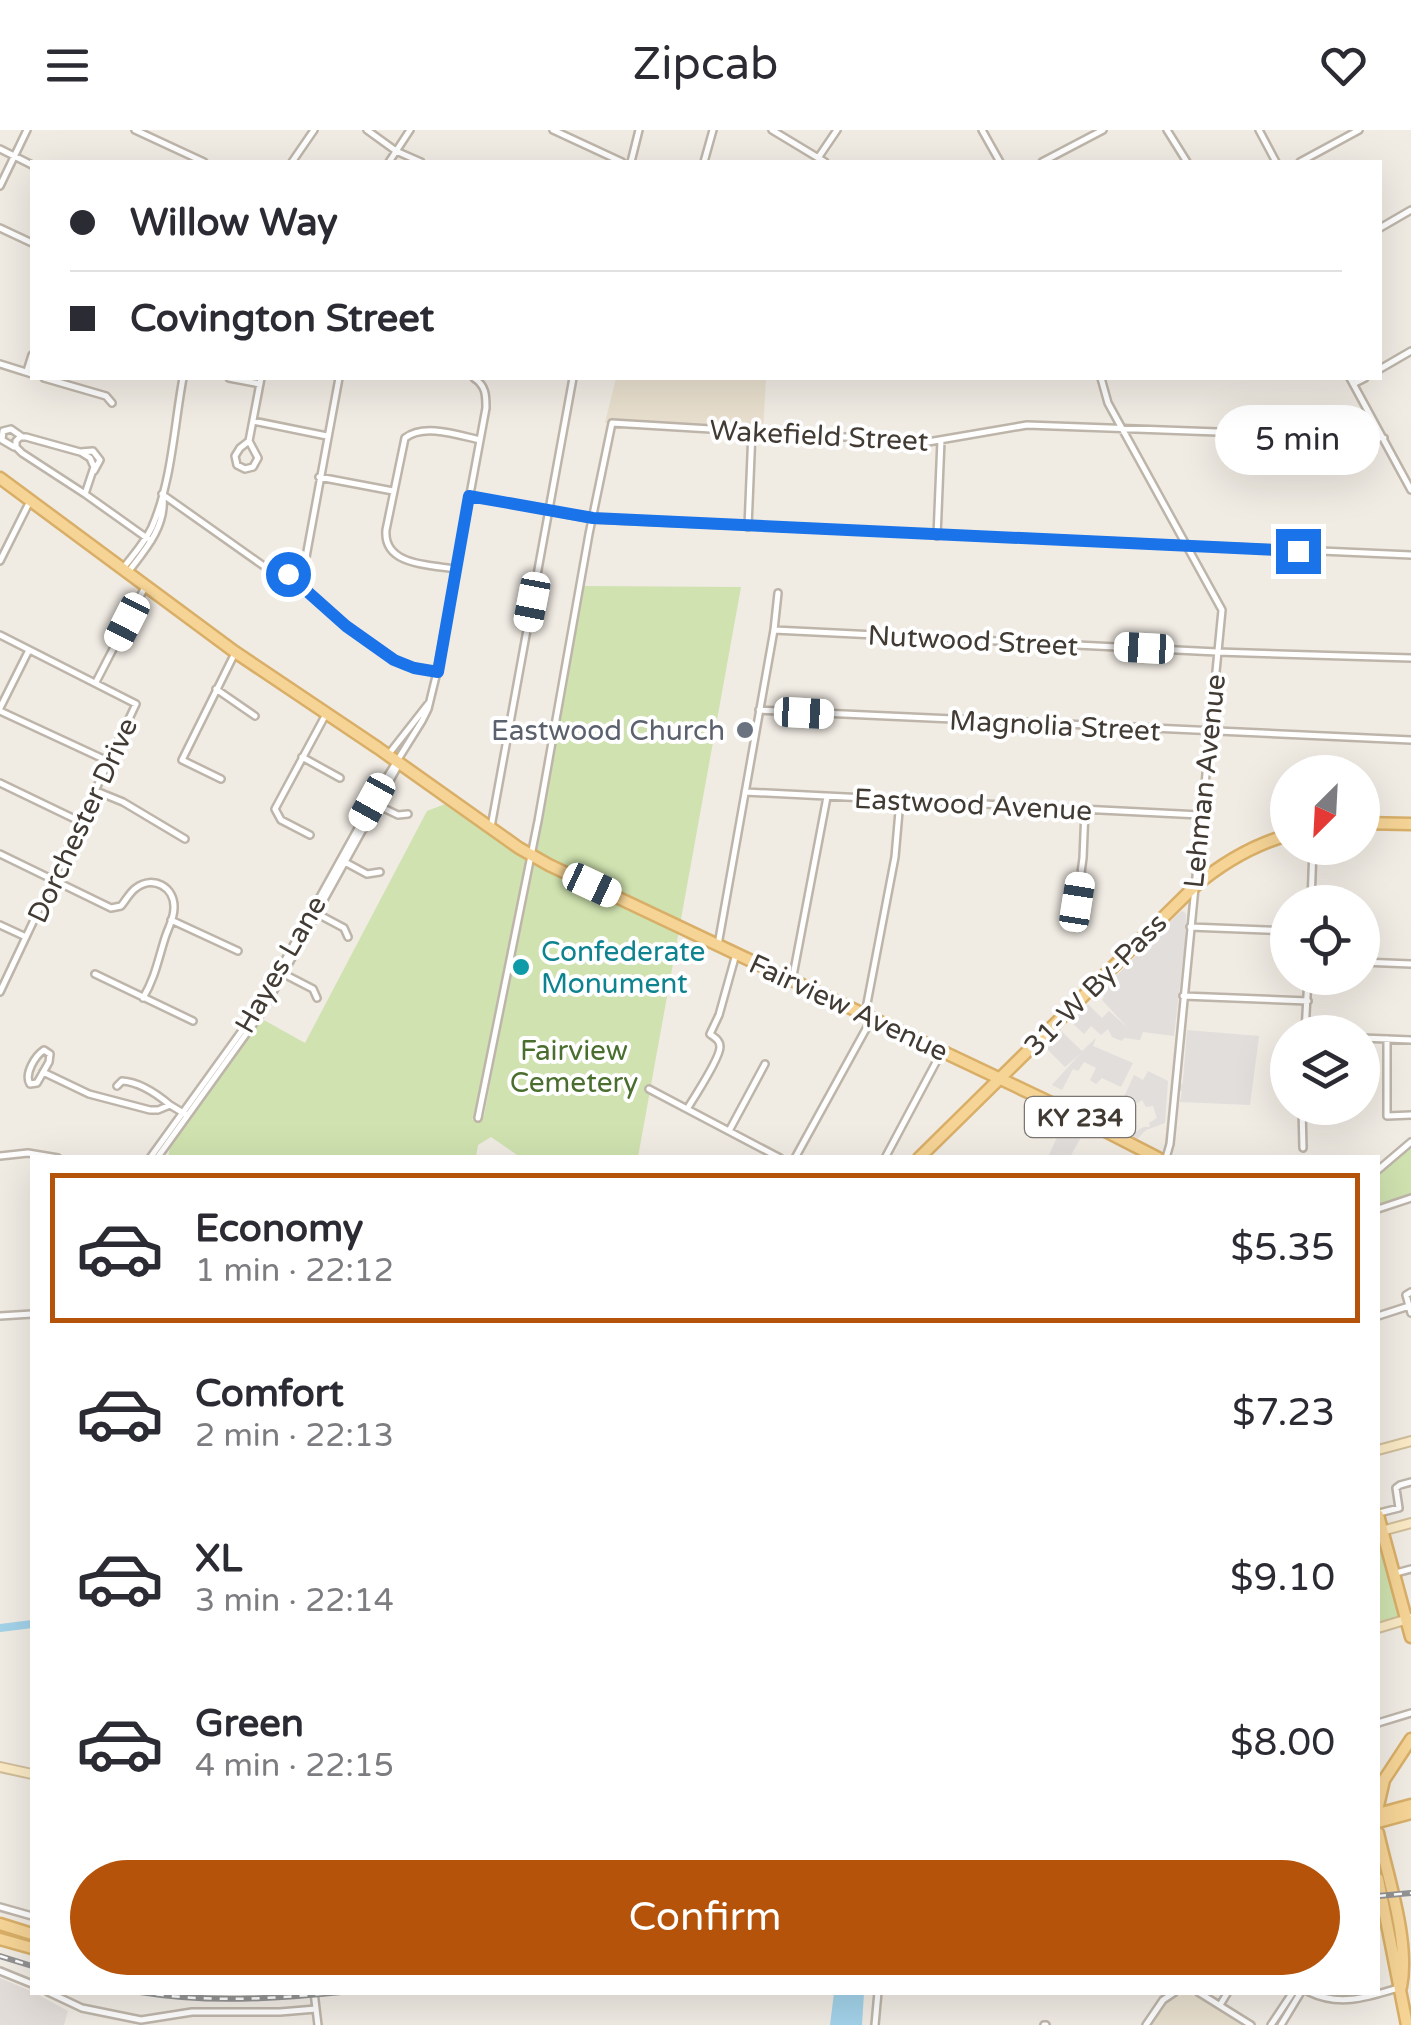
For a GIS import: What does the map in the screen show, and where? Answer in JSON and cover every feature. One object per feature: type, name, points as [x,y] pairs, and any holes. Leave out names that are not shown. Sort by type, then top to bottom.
[{"type":"main road","name":"Fairview Avenue","points":[[0,478],[235,652],[531,855],[1152,1155]]},
{"type":"main road","points":[[1380,823],[1411,824]]},
{"type":"main road","name":"31-W By-Pass","points":[[923,1155],[1194,887],[1222,866],[1270,842]]},
{"type":"main road","points":[[1380,1532],[1409,1619],[1411,1637]]},
{"type":"main road","points":[[1380,1797],[1384,1780],[1411,1739]]},
{"type":"main road","points":[[1380,1817],[1411,1805]]},
{"type":"main road","points":[[1380,1818],[1411,1813]]},
{"type":"main road","points":[[1380,1847],[1406,1986],[1407,2025]]},
{"type":"main road","points":[[1380,1884],[1388,1902]]},
{"type":"main road","points":[[0,1924],[30,1933]]},
{"type":"main road","points":[[14,1943],[17,1929]]},
{"type":"main road","points":[[0,1939],[30,1947]]},
{"type":"street","points":[[0,186],[28,130]]},
{"type":"street","points":[[135,130],[200,160]]},
{"type":"street","points":[[293,160],[314,130]]},
{"type":"street","points":[[366,130],[416,160]]},
{"type":"street","points":[[390,160],[410,130]]},
{"type":"street","points":[[553,130],[618,160]]},
{"type":"street","points":[[631,160],[638,130]]},
{"type":"street","points":[[704,160],[712,130]]},
{"type":"street","points":[[772,130],[822,160],[837,130]]},
{"type":"street","points":[[982,130],[999,160]]},
{"type":"street","points":[[1046,160],[1103,130]]},
{"type":"street","points":[[1167,130],[1186,160]]},
{"type":"street","points":[[1259,130],[1275,160]]},
{"type":"street","points":[[1304,160],[1359,130]]},
{"type":"street","points":[[0,149],[30,164]]},
{"type":"street","points":[[1382,227],[1411,210]]},
{"type":"street","points":[[0,228],[30,242]]},
{"type":"street","points":[[1382,368],[1411,351]]},
{"type":"street","points":[[0,364],[30,373]]},
{"type":"street","points":[[51,380],[106,396],[112,403]]},
{"type":"street","points":[[125,571],[162,518],[162,494],[184,380]]},
{"type":"street","points":[[305,589],[305,565],[338,380]]},
{"type":"street","points":[[162,494],[268,569],[305,589],[346,626],[394,660],[438,672],[486,408],[486,392],[476,380]]},
{"type":"street","points":[[490,828],[572,380]]},
{"type":"street","name":"Lehman Avenue","points":[[1103,380],[1108,402],[1222,610],[1167,1155]]},
{"type":"street","points":[[248,441],[258,458],[253,467],[245,469],[237,465],[235,456],[248,441],[261,381]]},
{"type":"street","points":[[1352,381],[1411,490]]},
{"type":"street","points":[[253,421],[327,436]]},
{"type":"street","name":"Wakefield Street","points":[[593,518],[612,424],[920,442],[1027,425],[1384,438]]},
{"type":"street","points":[[85,494],[94,471],[90,458],[11,429],[2,433],[4,442],[148,539]]},
{"type":"street","points":[[456,569],[402,558],[390,551],[386,540],[393,492],[402,446],[409,434],[423,430],[480,440]]},
{"type":"street","points":[[748,527],[752,431]]},
{"type":"street","points":[[16,448],[16,440],[22,436]]},
{"type":"street","points":[[937,536],[941,440]]},
{"type":"street","points":[[319,476],[393,492]]},
{"type":"street","points":[[469,496],[593,518],[1411,556]]},
{"type":"street","points":[[0,561],[30,501]]},
{"type":"street","points":[[478,1118],[593,518]]},
{"type":"street","points":[[282,576],[305,565]]},
{"type":"street","points":[[0,635],[96,682],[146,588]]},
{"type":"street","points":[[718,945],[778,593]]},
{"type":"street","name":"Nutwood Street","points":[[774,630],[1411,658]]},
{"type":"street","points":[[29,650],[0,710],[110,762]]},
{"type":"street","points":[[221,779],[182,760],[235,652]]},
{"type":"street","name":"Hayes Lane","points":[[156,1155],[259,1016],[394,760],[430,702],[438,672]]},
{"type":"street","name":"Dorchester Drive","points":[[0,991],[135,708],[135,702],[96,682]]},
{"type":"street","points":[[216,689],[256,716]]},
{"type":"street","name":"Magnolia Street","points":[[759,710],[1411,740]]},
{"type":"street","points":[[310,835],[281,820],[275,809],[327,714]]},
{"type":"street","points":[[302,758],[340,778]]},
{"type":"street","points":[[0,783],[81,822]]},
{"type":"street","points":[[96,791],[123,802],[185,839]]},
{"type":"street","name":"Eastwood Avenue","points":[[745,792],[1200,816]]},
{"type":"street","points":[[792,980],[827,797]]},
{"type":"street","points":[[797,1155],[868,1016],[895,857],[900,800]]},
{"type":"street","points":[[374,804],[398,815],[408,814]]},
{"type":"street","points":[[1077,902],[1085,810]]},
{"type":"street","points":[[0,854],[114,908],[123,905],[139,886],[157,883],[165,887],[173,896],[172,920],[154,980],[143,998]]},
{"type":"street","points":[[343,861],[367,874],[380,872]]},
{"type":"street","points":[[314,912],[344,928],[348,938]]},
{"type":"street","points":[[172,920],[238,951]]},
{"type":"street","points":[[0,924],[26,937]]},
{"type":"street","points":[[1190,927],[1270,929]]},
{"type":"street","points":[[687,1109],[716,1061],[720,1048],[710,1029],[719,1015],[736,954]]},
{"type":"street","points":[[1380,963],[1411,964]]},
{"type":"street","points":[[281,972],[313,989],[317,998]]},
{"type":"street","points":[[95,974],[193,1020]]},
{"type":"street","points":[[1307,1015],[1308,995]]},
{"type":"street","points":[[1183,996],[1308,1001]]},
{"type":"street","points":[[1380,1039],[1411,1040]]},
{"type":"street","points":[[1387,1039],[1388,1117],[1411,1115]]},
{"type":"street","points":[[45,1050],[50,1057],[43,1072],[34,1084],[28,1082],[31,1067],[39,1052],[45,1050]]},
{"type":"street","points":[[887,1155],[942,1051]]},
{"type":"street","points":[[728,1130],[764,1064]]},
{"type":"street","points":[[43,1072],[85,1092],[146,1109],[156,1111],[170,1105]]},
{"type":"street","points":[[117,1086],[124,1080],[130,1081],[158,1094],[185,1114]]},
{"type":"street","points":[[650,1089],[774,1155]]},
{"type":"street","points":[[1302,1125],[1302,1148]]},
{"type":"street","points":[[1380,1168],[1411,1142]]},
{"type":"street","points":[[0,1156],[40,1155]]},
{"type":"street","points":[[1380,1208],[1411,1198]]},
{"type":"street","points":[[1380,1316],[1410,1310],[1406,1295],[1411,1292]]},
{"type":"street","points":[[0,1316],[30,1314]]},
{"type":"street","points":[[1380,1449],[1411,1441]]},
{"type":"street","points":[[1380,1513],[1398,1508],[1397,1487],[1411,1482]]},
{"type":"street","points":[[1380,1532],[1411,1523]]},
{"type":"street","points":[[1394,1574],[1411,1569]]},
{"type":"street","points":[[1380,1627],[1409,1619]]},
{"type":"street","points":[[1380,1722],[1411,1713]]},
{"type":"street","points":[[0,1766],[30,1774]]},
{"type":"street","points":[[0,1906],[30,1915]]},
{"type":"street","points":[[17,1929],[22,1913]]},
{"type":"street","points":[[0,1971],[30,1983]]},
{"type":"street","points":[[1380,1992],[1406,1986]]},
{"type":"street","points":[[52,1995],[82,2008],[140,2020],[192,2012],[316,2009]]},
{"type":"street","points":[[314,1995],[318,2025]]},
{"type":"street","points":[[876,2025],[878,1995]]},
{"type":"street","points":[[1146,2025],[1170,1995]]},
{"type":"street","points":[[1203,1995],[1251,2025]]},
{"type":"street","points":[[1220,2005],[1226,1995]]},
{"type":"street","points":[[1271,2025],[1291,1995]]},
{"type":"street","points":[[1281,2025],[1299,1995]]},
{"type":"street","points":[[1316,1995],[1341,2002],[1369,1995]]},
{"type":"shaded area","points":[[616,380],[766,380],[763,432],[605,423]]},
{"type":"shaded area","points":[[1183,911],[1185,943],[1174,1036],[1143,1032],[1140,1040],[1122,1041],[1112,1037],[1108,1029],[1101,1035],[1091,1026],[1084,1034],[1070,1021],[1088,1004],[1102,1018],[1109,1011],[1128,1028],[1102,1000],[1100,992]]},
{"type":"shaded area","points":[[1060,1030],[1082,1051],[1096,1038],[1093,1046],[1133,1063],[1121,1087],[1102,1078],[1096,1084],[1090,1080],[1096,1068],[1084,1062],[1078,1071],[1073,1069],[1062,1090],[1052,1085],[1080,1054],[1065,1067],[1044,1046]]},
{"type":"shaded area","points":[[1187,1030],[1259,1036],[1250,1105],[1180,1102],[1182,1091],[1178,1084],[1183,1081]]},
{"type":"shaded area","points":[[1148,1071],[1168,1081],[1165,1123],[1146,1130],[1137,1139],[1129,1135],[1131,1128],[1134,1132],[1150,1127],[1149,1123],[1157,1118],[1153,1106],[1146,1107],[1142,1100],[1136,1104],[1133,1101],[1115,1126],[1079,1108],[1089,1100],[1108,1110],[1118,1110],[1134,1075],[1143,1080]]},
{"type":"shaded area","points":[[1066,1118],[1081,1127],[1080,1133],[1084,1132],[1071,1155],[1049,1155]]},
{"type":"shaded area","points":[[0,1978],[68,2011],[64,2025],[0,2025]]},
{"type":"shaded area","points":[[1181,1995],[1202,1998],[1241,2025],[1152,2025],[1166,2003]]},
{"type":"green space","name":"Fairview Cemetery","points":[[583,586],[741,587],[638,1155],[517,1155],[491,1137],[478,1145],[476,1155],[168,1155],[170,1146],[262,1019],[305,1043],[427,811],[453,801],[531,855],[472,1120],[484,1116]]},
{"type":"green space","points":[[1411,1148],[1411,1195],[1380,1206],[1380,1173]]},
{"type":"green space","points":[[1380,1538],[1406,1620],[1380,1627]]},
{"type":"water","points":[[834,1995],[864,1995],[862,2025],[830,2025]]},
{"type":"waterway","points":[[0,1628],[30,1624]]},
{"type":"railway","points":[[1380,1896],[1411,1893]]},
{"type":"railway","points":[[0,1956],[30,1965]]},
{"type":"railway","points":[[165,1995],[240,1999],[303,1995]]},
{"type":"place","name":"Eastwood Church","points":[[745,730]]},
{"type":"place","name":"Confederate Monument","points":[[521,967]]},
{"type":"route","points":[[288,574],[282,576],[300,585],[346,626],[394,660],[438,672],[469,496],[593,518],[1298,551]]}]
